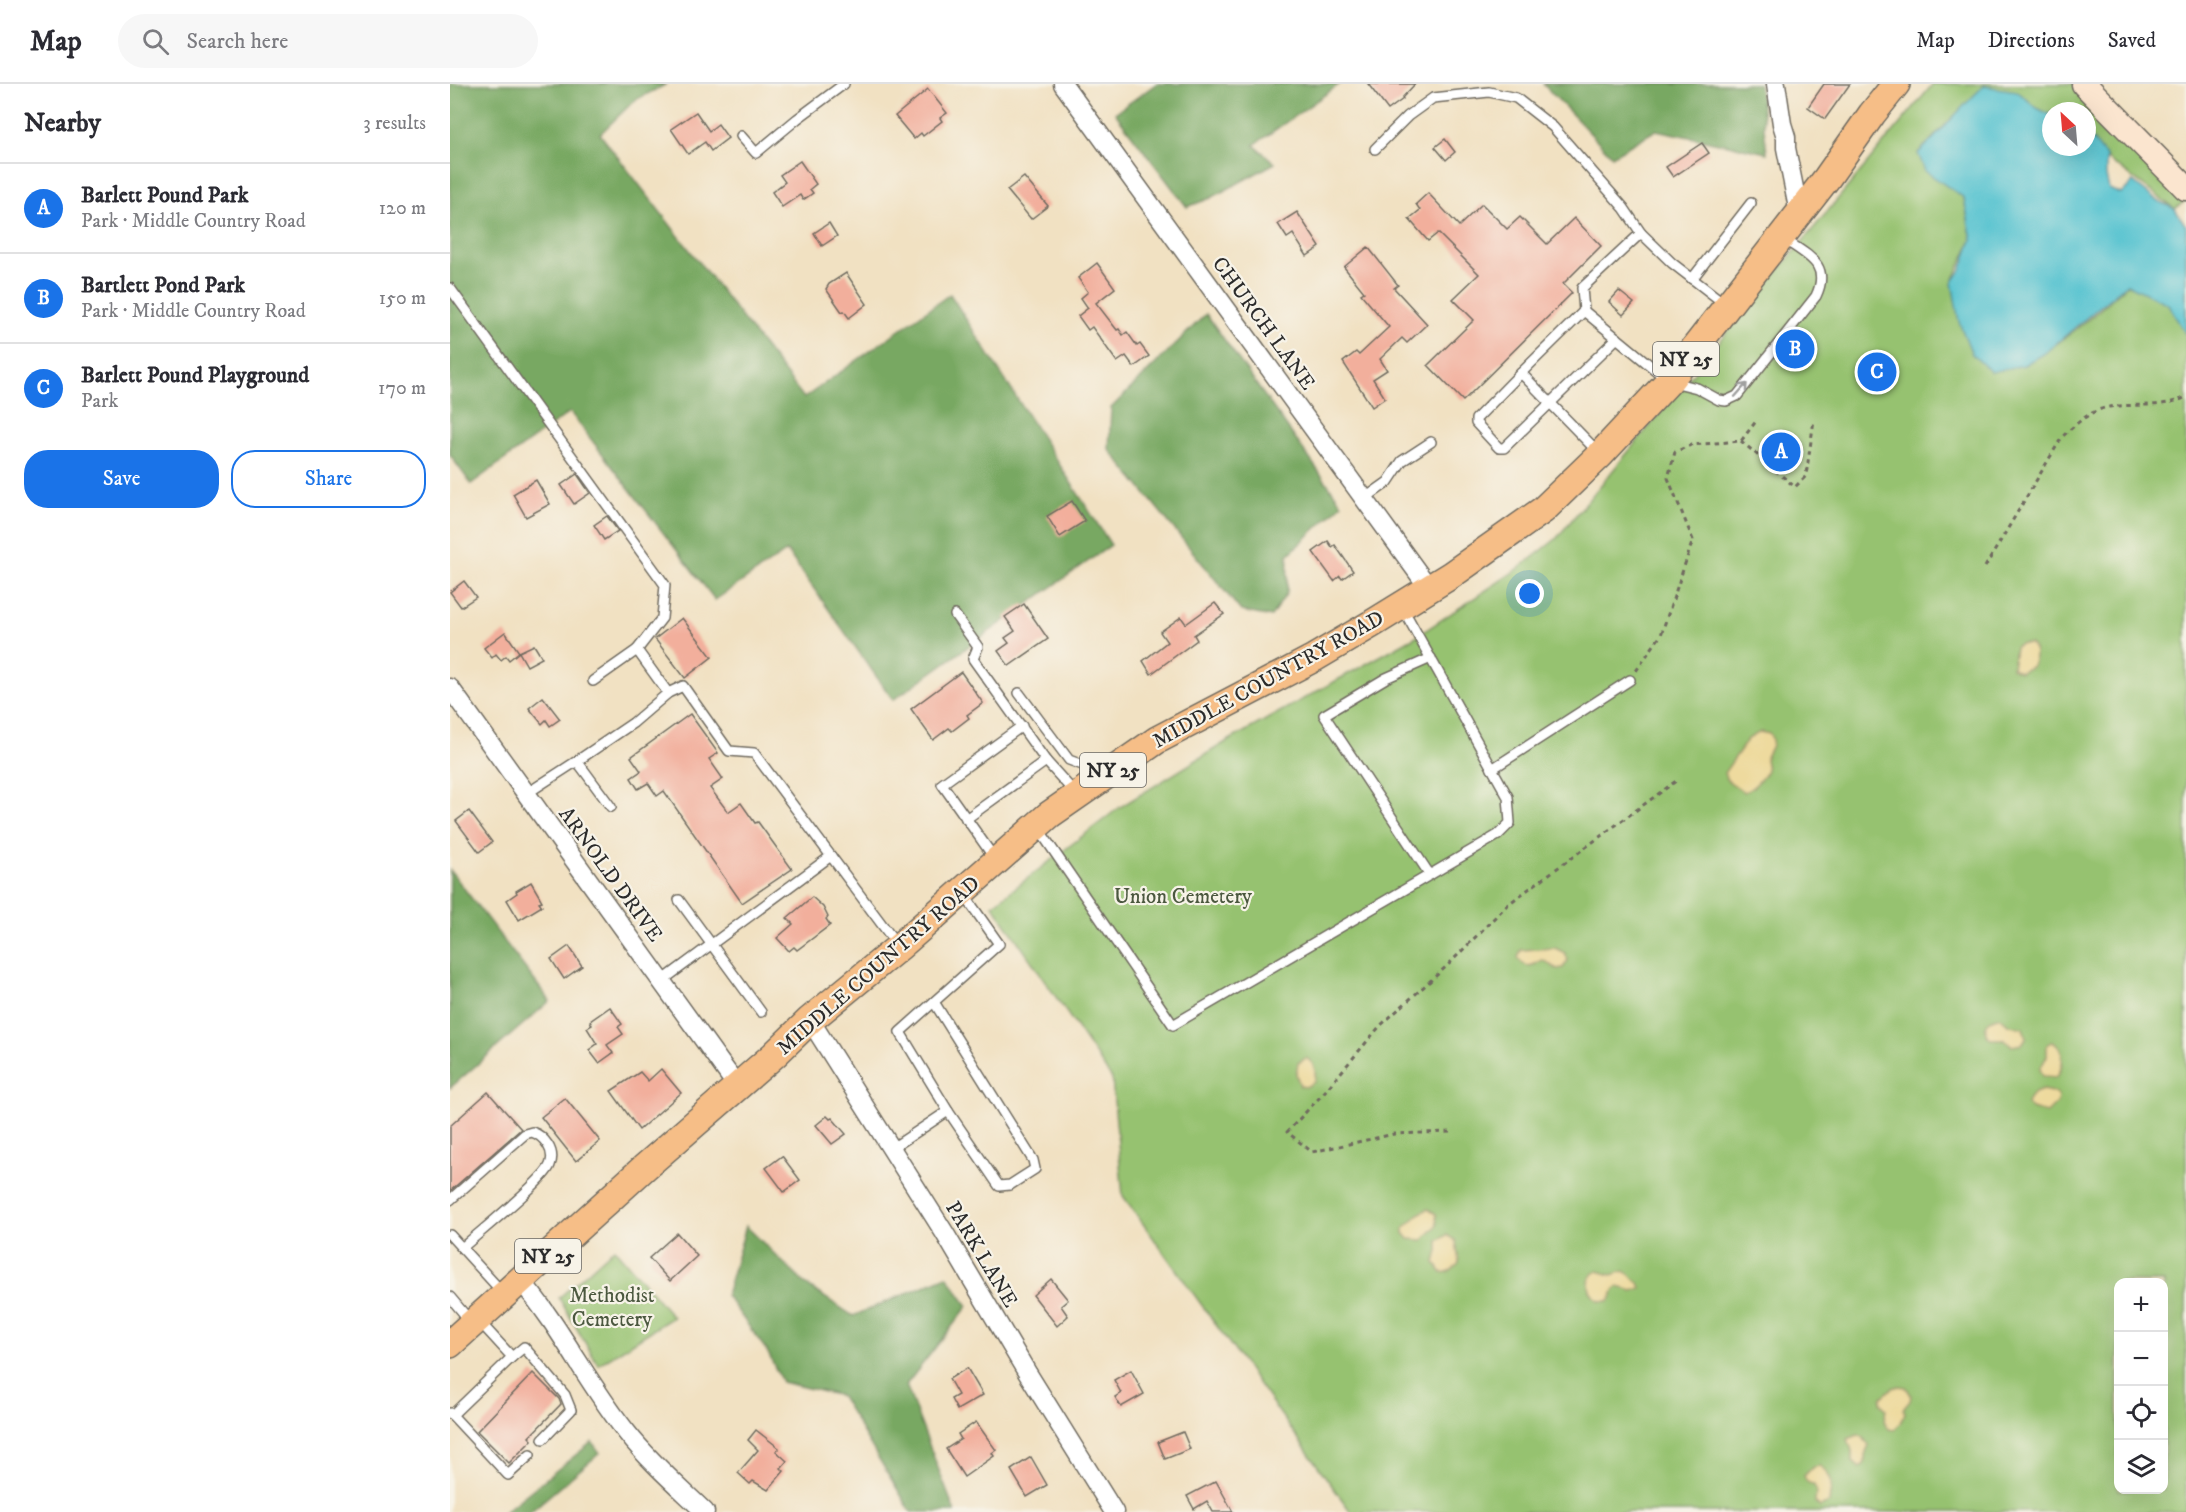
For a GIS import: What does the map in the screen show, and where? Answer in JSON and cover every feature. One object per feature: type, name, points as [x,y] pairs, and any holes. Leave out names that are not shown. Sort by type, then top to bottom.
[{"type":"main road","name":"MIDDLE COUNTRY ROAD","points":[[450,1344],[645,1167],[774,1055],[810,1020],[899,947],[1037,826],[1077,795],[1156,740],[1314,657],[1451,575],[1543,510],[1600,455],[1669,381],[1896,84]]},
{"type":"street","name":"CHURCH LANE","points":[[1063,84],[1429,588]]},
{"type":"street","points":[[1776,84],[1799,213]]},
{"type":"street","points":[[2084,84],[2186,188]]},
{"type":"street","name":"ARNOLD DRIVE","points":[[450,688],[584,877],[663,981],[737,1086]]},
{"type":"street","name":"PARK LANE","points":[[810,1020],[1114,1512]]},
{"type":"street","points":[[513,1288],[543,1306],[598,1394],[628,1435],[705,1512]]},
{"type":"lane","points":[[741,136],[756,153],[844,84]]},
{"type":"lane","points":[[1375,149],[1408,116],[1433,98],[1489,92],[1516,98],[1553,127],[1624,208],[1641,233],[1672,263],[1728,306]]},
{"type":"lane","points":[[1692,279],[1751,202]]},
{"type":"lane","points":[[1641,233],[1582,288],[1584,311],[1669,381],[1697,388],[1719,400],[1732,399],[1737,396],[1816,296],[1821,278],[1820,269],[1808,256],[1781,237]]},
{"type":"lane","points":[[450,288],[665,585],[662,618],[637,650],[593,681]]},
{"type":"lane","points":[[1584,311],[1476,419],[1476,423],[1499,448],[1504,448],[1617,338]]},
{"type":"lane","points":[[1521,373],[1600,455]]},
{"type":"lane","points":[[1364,499],[1388,482],[1402,461],[1431,442]]},
{"type":"lane","points":[[1037,826],[1173,1025],[1498,835],[1510,823],[1508,797],[1401,605]]},
{"type":"lane","points":[[955,615],[978,647],[973,659],[1046,761],[1077,795]]},
{"type":"lane","points":[[637,650],[668,693]]},
{"type":"lane","points":[[1430,875],[1324,715],[1386,678],[1431,658]]},
{"type":"lane","points":[[1492,769],[1630,680]]},
{"type":"lane","points":[[526,794],[633,723],[668,693],[683,686],[729,751],[754,753],[899,947]]},
{"type":"lane","points":[[1018,693],[1069,760],[1107,774]]},
{"type":"lane","points":[[996,861],[942,784],[1022,726]]},
{"type":"lane","points":[[577,760],[610,807]]},
{"type":"lane","points":[[966,819],[1046,761]]},
{"type":"lane","points":[[663,981],[831,856]]},
{"type":"lane","points":[[934,1002],[1033,1160],[1035,1169],[1010,1185],[999,1186],[948,1111],[900,1032],[999,944],[962,891]]},
{"type":"lane","points":[[679,900],[761,1012]]},
{"type":"lane","points":[[891,1149],[948,1111]]},
{"type":"lane","points":[[450,1200],[525,1134],[532,1132],[539,1134],[545,1140],[551,1157],[550,1166],[539,1179],[462,1248]]},
{"type":"lane","points":[[450,1235],[462,1248],[513,1288]]},
{"type":"lane","points":[[450,1297],[512,1357]]},
{"type":"lane","points":[[530,1455],[508,1475],[451,1414],[524,1347],[565,1395],[571,1410],[543,1438]]},
{"type":"path","points":[[1985,567],[2062,437],[2079,421],[2106,407],[2173,404],[2186,397]]},
{"type":"path","points":[[1741,441],[1757,420]]},
{"type":"path","points":[[1630,680],[1661,635],[1693,540],[1668,478],[1675,452],[1691,445],[1741,441],[1795,487],[1806,476],[1814,420]]},
{"type":"path","points":[[1450,1132],[1394,1134],[1312,1152],[1287,1132],[1321,1096],[1380,1026],[1448,965],[1507,905],[1676,780]]},
{"type":"green space","points":[[450,84],[667,84],[635,100],[600,134],[804,398],[950,294],[1111,545],[893,700],[787,551],[715,600],[570,412],[471,484],[450,455]]},
{"type":"green space","points":[[1156,84],[1340,84],[1254,145],[1275,163],[1211,198],[1187,207],[1115,113]]},
{"type":"green space","points":[[1543,84],[1759,84],[1767,153],[1656,130],[1612,156]]},
{"type":"green space","name":"Union Cemetery","points":[[1933,84],[2085,84],[2186,200],[2175,209],[2096,151],[2096,102],[2042,102],[2042,114],[1984,86],[1918,153],[1964,198],[1972,240],[1952,283],[2024,365],[2088,319],[2186,230],[2186,1512],[1351,1512],[1123,1196],[1112,1079],[993,905],[1120,807],[1226,742],[1420,634],[1518,569],[1556,539]]},
{"type":"green space","points":[[1206,314],[1342,504],[1288,555],[1287,593],[1271,617],[1241,611],[1109,449],[1111,408]]},
{"type":"green space","points":[[450,870],[550,1001],[450,1088]]},
{"type":"green space","points":[[746,1226],[806,1285],[853,1316],[947,1276],[968,1306],[906,1385],[955,1512],[911,1512],[841,1396],[782,1382],[767,1351],[726,1295]]},
{"type":"green space","name":"Methodist Cemetery","points":[[614,1248],[673,1317],[598,1365],[559,1298]]},
{"type":"green space","points":[[592,1442],[600,1453],[530,1512],[504,1512]]},
{"type":"sand","points":[[2020,644],[2030,644],[2035,655],[2031,667],[2020,672],[2012,668],[2015,647]]},
{"type":"sand","points":[[1760,732],[1770,734],[1772,741],[1765,759],[1767,770],[1757,783],[1744,792],[1727,780],[1724,773],[1748,739]]},
{"type":"sand","points":[[1555,948],[1565,953],[1568,960],[1563,968],[1557,969],[1543,960],[1527,966],[1518,958],[1521,950]]},
{"type":"sand","points":[[2000,1017],[2008,1024],[2023,1028],[2026,1038],[2022,1044],[2012,1046],[2003,1039],[1991,1039],[1986,1034],[1988,1022]]},
{"type":"sand","points":[[2052,1041],[2060,1047],[2062,1052],[2061,1067],[2057,1077],[2043,1076],[2040,1069],[2047,1056],[2047,1045]]},
{"type":"sand","points":[[1306,1058],[1313,1065],[1315,1074],[1314,1082],[1306,1087],[1300,1086],[1296,1074],[1298,1063]]},
{"type":"sand","points":[[2043,1090],[2056,1093],[2058,1096],[2057,1103],[2047,1113],[2031,1109],[2027,1104],[2033,1094]]},
{"type":"sand","points":[[1428,1209],[1436,1214],[1437,1225],[1423,1240],[1409,1239],[1404,1233],[1404,1228],[1420,1213]]},
{"type":"sand","points":[[1447,1235],[1456,1241],[1459,1263],[1451,1270],[1441,1272],[1435,1263],[1438,1241]]},
{"type":"sand","points":[[1598,1271],[1611,1275],[1625,1271],[1639,1283],[1641,1288],[1633,1291],[1618,1287],[1610,1300],[1598,1300],[1590,1291],[1589,1280]]},
{"type":"sand","points":[[1906,1387],[1911,1395],[1910,1401],[1903,1409],[1905,1412],[1902,1421],[1894,1430],[1889,1429],[1884,1421],[1886,1409],[1881,1404],[1881,1398],[1892,1388]]},
{"type":"sand","points":[[1858,1435],[1863,1437],[1869,1446],[1865,1455],[1865,1463],[1860,1468],[1852,1461],[1848,1439]]},
{"type":"sand","points":[[1820,1466],[1829,1475],[1831,1483],[1829,1503],[1820,1507],[1815,1502],[1814,1485],[1807,1482],[1804,1476],[1813,1467]]},
{"type":"water","points":[[1984,86],[2017,91],[2042,110],[2042,156],[2096,156],[2096,144],[2106,156],[2106,176],[2109,189],[2121,194],[2133,182],[2156,200],[2175,209],[2186,226],[2186,335],[2168,304],[2127,284],[2046,352],[2024,365],[1991,372],[1972,354],[1959,322],[1952,283],[1961,270],[1972,240],[1964,198],[1925,171],[1918,153]]},
{"type":"building","points":[[1368,84],[1415,84],[1403,99],[1388,110]]},
{"type":"building","points":[[1824,84],[1850,84],[1825,119],[1808,107]]},
{"type":"building","points":[[928,89],[947,113],[940,118],[942,121],[923,136],[921,133],[914,139],[895,116]]},
{"type":"building","points":[[696,112],[709,131],[718,124],[728,138],[711,151],[705,142],[688,154],[671,129]]},
{"type":"building","points":[[1445,139],[1455,152],[1446,160],[1435,147]]},
{"type":"building","points":[[1702,143],[1709,153],[1673,177],[1666,167]]},
{"type":"building","points":[[800,161],[816,184],[810,189],[813,193],[803,200],[800,195],[782,207],[772,192],[785,182],[780,175]]},
{"type":"building","points":[[1024,177],[1048,206],[1031,219],[1007,190]]},
{"type":"building","points":[[1428,193],[1459,226],[1482,204],[1507,229],[1520,217],[1547,244],[1574,218],[1601,246],[1563,284],[1572,293],[1463,401],[1428,365],[1474,320],[1453,299],[1479,274],[1438,233],[1428,241],[1409,219],[1420,210],[1416,204]]},
{"type":"building","points":[[1297,212],[1320,247],[1307,256],[1293,234],[1287,238],[1278,224]]},
{"type":"building","points":[[829,223],[837,236],[822,246],[814,233]]},
{"type":"building","points":[[1368,247],[1398,285],[1394,288],[1427,324],[1407,343],[1402,338],[1380,359],[1387,370],[1373,379],[1385,398],[1372,407],[1343,362],[1356,352],[1359,355],[1389,327],[1361,294],[1364,292],[1344,267]]},
{"type":"building","points":[[1097,263],[1115,288],[1096,303],[1117,330],[1119,329],[1123,335],[1127,332],[1137,346],[1140,344],[1149,356],[1134,367],[1126,356],[1117,362],[1092,327],[1088,330],[1078,316],[1088,308],[1081,298],[1088,292],[1078,278]]},
{"type":"building","points":[[846,273],[867,304],[849,318],[826,289],[829,284]]},
{"type":"building","points":[[1619,291],[1634,303],[1623,315],[1609,302]]},
{"type":"building","points":[[577,474],[590,493],[574,504],[561,485]]},
{"type":"building","points":[[536,480],[550,504],[526,517],[513,494]]},
{"type":"building","points":[[1072,501],[1085,521],[1060,537],[1047,516]]},
{"type":"building","points":[[607,516],[618,531],[604,540],[594,525]]},
{"type":"building","points":[[1328,541],[1332,547],[1335,545],[1353,571],[1342,579],[1340,576],[1334,581],[1313,552]]},
{"type":"building","points":[[464,581],[476,597],[461,607],[450,592]]},
{"type":"building","points":[[1215,603],[1224,614],[1194,635],[1197,640],[1151,674],[1143,661],[1167,642],[1160,632],[1181,617],[1186,624]]},
{"type":"building","points":[[1024,604],[1048,639],[1009,666],[998,651],[1009,643],[1005,638],[1015,631],[1005,617]]},
{"type":"building","points":[[682,618],[712,657],[685,678],[655,639]]},
{"type":"building","points":[[505,632],[519,652],[509,660],[506,656],[501,660],[496,654],[492,658],[484,648]]},
{"type":"building","points":[[534,645],[542,658],[527,666],[519,652]]},
{"type":"building","points":[[961,672],[983,703],[967,715],[969,718],[952,731],[949,728],[933,740],[911,709]]},
{"type":"building","points":[[543,697],[560,719],[550,726],[546,720],[542,724],[529,708]]},
{"type":"building","points":[[690,714],[718,753],[709,759],[723,779],[710,788],[728,812],[741,803],[755,823],[758,822],[792,869],[742,903],[664,791],[657,796],[648,783],[638,789],[631,778],[641,771],[631,757]]},
{"type":"building","points":[[469,811],[492,842],[479,852],[456,821]]},
{"type":"building","points":[[531,882],[542,901],[539,902],[542,906],[519,920],[507,900]]},
{"type":"building","points":[[812,897],[823,907],[830,925],[797,950],[794,947],[789,951],[777,938],[793,924],[787,918]]},
{"type":"building","points":[[569,946],[582,966],[564,979],[551,959]]},
{"type":"building","points":[[610,1007],[622,1024],[618,1027],[623,1034],[607,1045],[613,1053],[599,1063],[589,1050],[597,1044],[587,1028],[592,1025],[590,1021]]},
{"type":"building","points":[[661,1069],[681,1093],[639,1130],[611,1091],[640,1072],[648,1081]]},
{"type":"building","points":[[488,1092],[521,1129],[450,1191],[450,1126]]},
{"type":"building","points":[[565,1098],[600,1141],[576,1161],[541,1117]]},
{"type":"building","points":[[827,1116],[832,1118],[846,1134],[832,1144],[816,1125]]},
{"type":"building","points":[[782,1156],[800,1180],[784,1192],[766,1168]]},
{"type":"building","points":[[677,1233],[697,1256],[670,1281],[649,1258]]},
{"type":"building","points":[[1051,1279],[1068,1300],[1061,1306],[1068,1316],[1057,1326],[1033,1295]]},
{"type":"building","points":[[967,1368],[983,1395],[957,1410],[951,1399],[958,1395],[949,1379]]},
{"type":"building","points":[[1131,1370],[1144,1394],[1121,1407],[1115,1397],[1121,1393],[1114,1380]]},
{"type":"building","points":[[533,1373],[559,1399],[561,1404],[529,1437],[532,1440],[509,1463],[477,1431]]},
{"type":"building","points":[[976,1422],[996,1450],[992,1453],[994,1456],[964,1477],[946,1449],[961,1439],[958,1434]]},
{"type":"building","points":[[756,1430],[779,1448],[776,1451],[787,1461],[781,1468],[784,1471],[768,1490],[753,1481],[750,1484],[738,1473],[758,1450],[748,1440]]},
{"type":"building","points":[[1183,1432],[1190,1449],[1165,1459],[1158,1442]]},
{"type":"building","points":[[1031,1457],[1047,1485],[1027,1497],[1011,1470]]},
{"type":"building","points":[[1216,1481],[1233,1512],[1213,1512],[1207,1501],[1194,1509],[1187,1496]]},
{"type":"place","name":"Bartlett Pond Park","points":[[1795,349]]},
{"type":"place","name":"Barlett Pound Playground","points":[[1877,372]]},
{"type":"place","name":"Barlett Pound Park","points":[[1781,452]]}]
